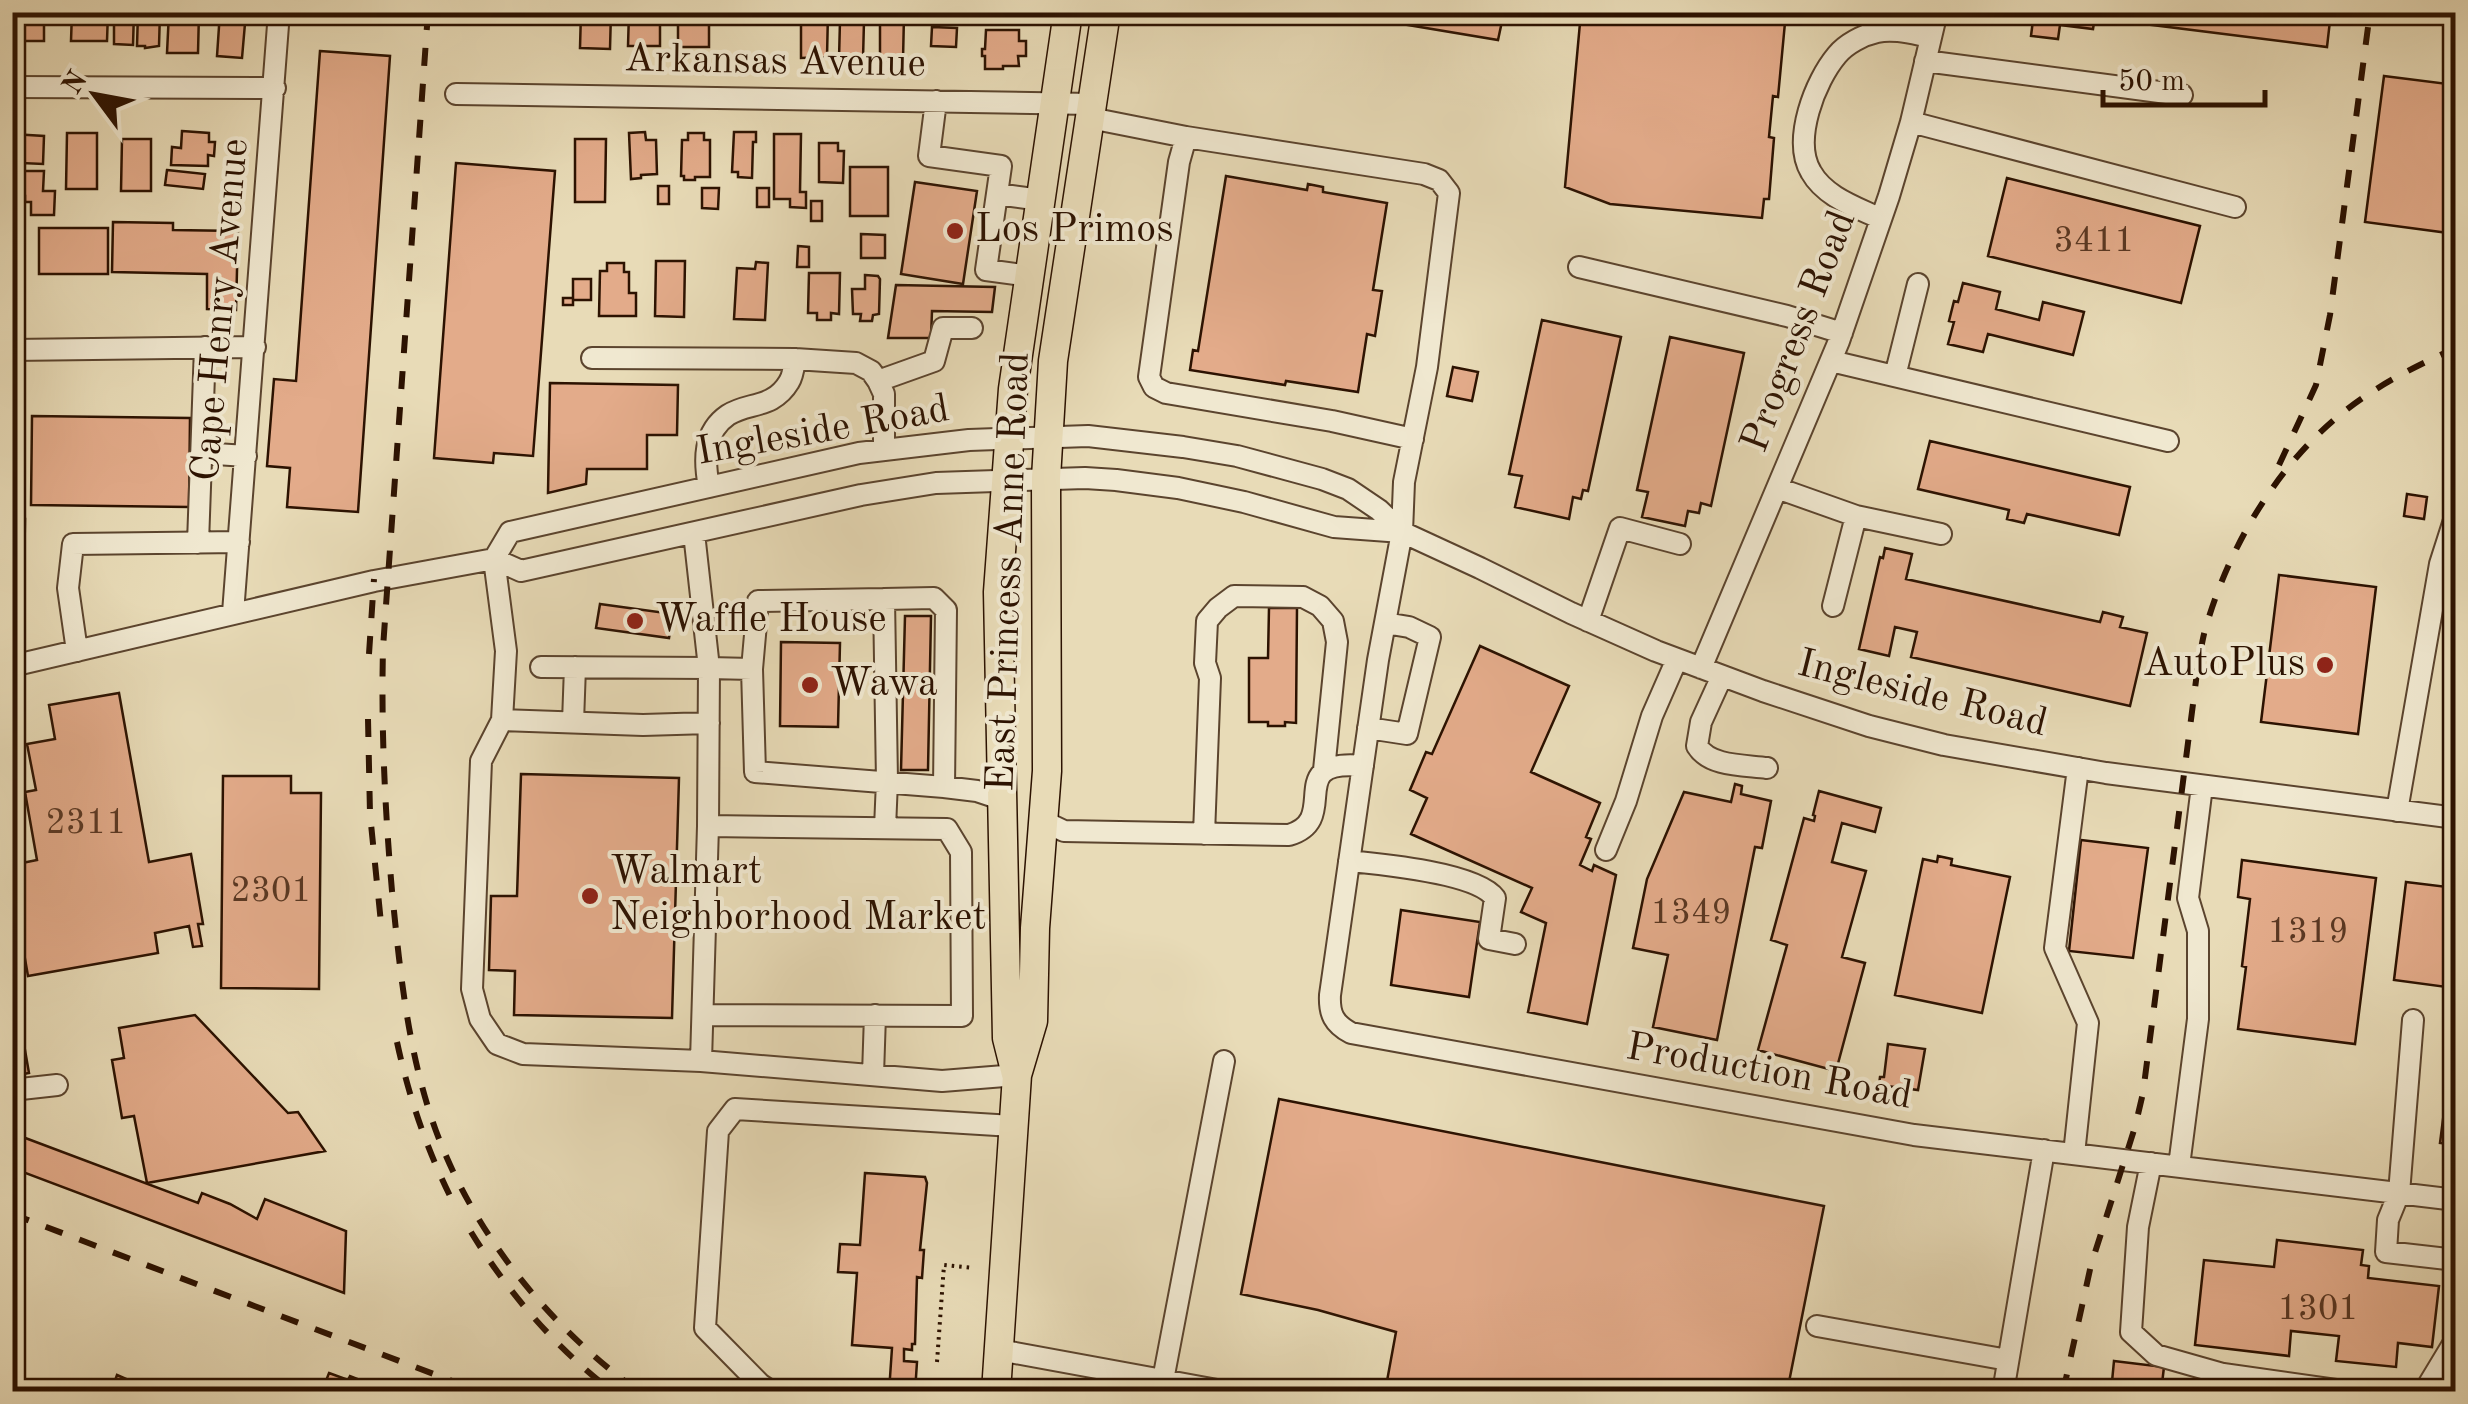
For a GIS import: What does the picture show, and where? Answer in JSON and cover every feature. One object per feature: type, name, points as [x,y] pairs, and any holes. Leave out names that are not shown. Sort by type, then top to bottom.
[{"type":"main road","name":"East Princess Anne Road","points":[[1016,1075],[1007,1038],[998,592],[1008,438],[1068,12]]},
{"type":"main road","name":"East Princess Anne Road","points":[[996,1392],[1016,1075],[1033,1022],[1035,928],[1047,772],[1046,478],[1052,361],[1106,12]]},
{"type":"street","name":"Cape Henry Avenue","points":[[234,613],[279,12]]},
{"type":"street","name":"Progress Road","points":[[1701,668],[1842,333],[1911,122],[1937,12]]},
{"type":"street","points":[[1881,219],[1847,203],[1817,181],[1805,159],[1806,123],[1822,78],[1836,55],[1849,44],[1876,32],[1931,36]]},
{"type":"street","points":[[1926,61],[2182,95]]},
{"type":"street","points":[[12,87],[274,88]]},
{"type":"street","name":"Arkansas Avenue","points":[[456,94],[1055,103],[1186,137],[1424,174],[1439,180],[1449,193],[1427,366],[1413,439]]},
{"type":"street","points":[[936,101],[928,156],[1001,166],[986,270],[1030,276]]},
{"type":"street","points":[[1911,122],[2235,206]]},
{"type":"street","points":[[1186,137],[1148,376],[1154,387],[1166,393],[1413,439]]},
{"type":"street","points":[[997,194],[1040,200]]},
{"type":"street","points":[[1579,267],[1842,333]]},
{"type":"street","points":[[1894,376],[1918,284]]},
{"type":"street","points":[[878,380],[934,360],[944,328],[972,328]]},
{"type":"street","points":[[12,350],[255,347]]},
{"type":"street","points":[[198,542],[205,348]]},
{"type":"street","points":[[592,358],[856,363],[871,372],[884,394],[884,449]]},
{"type":"street","points":[[708,487],[708,440],[729,414],[772,400],[790,380],[795,359]]},
{"type":"street","points":[[1831,361],[2168,441]]},
{"type":"street","name":"Ingleside Road","points":[[494,559],[510,532],[884,449],[1048,436],[1088,436],[1183,447],[1236,456],[1348,488],[1402,532],[1588,621],[1722,676],[1869,726],[1944,745],[2078,768],[2456,818]]},
{"type":"street","name":"Production Road","points":[[1413,439],[1329,1007],[1340,1027],[1351,1033],[1914,1135],[2456,1200]]},
{"type":"street","points":[[201,454],[246,456]]},
{"type":"street","name":"Ingleside Road","points":[[12,666],[374,580],[494,559],[520,571],[860,494],[936,483],[1085,478],[1178,488],[1334,527],[1402,532]]},
{"type":"street","points":[[1778,488],[1856,516],[1941,534]]},
{"type":"street","points":[[2397,811],[2440,564],[2456,514]]},
{"type":"street","points":[[1833,606],[1856,516]]},
{"type":"street","points":[[1588,621],[1620,528],[1680,544]]},
{"type":"street","points":[[694,532],[709,668],[701,1061]]},
{"type":"street","points":[[77,651],[68,588],[73,544],[239,542]]},
{"type":"street","points":[[494,559],[506,651],[502,720],[481,761],[472,989],[480,1019],[497,1044],[523,1054],[701,1061],[942,1081],[1016,1075]]},
{"type":"street","points":[[1204,834],[1210,678],[1205,663],[1207,622],[1234,596],[1303,597],[1320,606],[1333,621],[1337,642],[1324,770]]},
{"type":"street","points":[[944,787],[946,610],[934,598],[758,601],[752,670],[755,772],[944,787],[1001,799]]},
{"type":"street","points":[[884,599],[884,828]]},
{"type":"street","points":[[1368,728],[1407,734],[1430,638],[1384,623]]},
{"type":"street","points":[[1606,850],[1626,801],[1652,716],[1677,659]]},
{"type":"street","points":[[541,667],[752,670]]},
{"type":"street","points":[[573,722],[575,667]]},
{"type":"street","points":[[1722,676],[1701,722],[1697,746],[1702,755],[1724,762],[1767,768]]},
{"type":"street","points":[[502,720],[709,722]]},
{"type":"street","points":[[1043,822],[1064,831],[1289,836],[1308,824],[1318,779],[1324,770],[1342,764],[1362,766]]},
{"type":"street","points":[[2074,1154],[2088,1022],[2054,948],[2078,768]]},
{"type":"street","points":[[2179,1166],[2198,1019],[2198,931],[2188,898],[2202,786]]},
{"type":"street","points":[[703,1015],[962,1016],[961,852],[947,829],[708,826]]},
{"type":"street","points":[[1349,861],[1400,866],[1472,882],[1492,892],[1495,898],[1489,939],[1515,944]]},
{"type":"street","points":[[873,1075],[875,1016]]},
{"type":"street","points":[[2414,1020],[2399,1193],[2388,1220],[2386,1252],[2456,1260]]},
{"type":"street","points":[[1163,1380],[1224,1061]]},
{"type":"street","points":[[12,1090],[57,1085]]},
{"type":"street","points":[[772,1392],[705,1328],[718,1130],[735,1109],[1013,1126]]},
{"type":"street","points":[[2003,1392],[2044,1150]]},
{"type":"street","points":[[2152,1164],[2138,1227],[2131,1332],[2156,1355],[2223,1374],[2350,1392]]},
{"type":"street","points":[[1817,1326],[2008,1360]]},
{"type":"street","points":[[2424,1392],[2456,1339]]},
{"type":"street","points":[[999,1350],[1228,1392]]},
{"type":"path","points":[[937,1362],[944,1265],[973,1268]]},
{"type":"building","points":[[12,12],[49,12],[49,19],[44,18],[44,41],[12,41]]},
{"type":"building","points":[[72,12],[108,12],[107,41],[71,41]]},
{"type":"building","points":[[114,12],[134,12],[133,45],[114,44]]},
{"type":"building","points":[[138,12],[160,12],[159,46],[137,46]]},
{"type":"building","points":[[169,12],[199,12],[198,53],[167,53]]},
{"type":"building","points":[[220,12],[246,12],[242,58],[217,56]]},
{"type":"building","points":[[581,12],[611,12],[610,49],[580,48]]},
{"type":"building","points":[[629,12],[660,12],[660,46],[628,46]]},
{"type":"building","points":[[678,12],[709,12],[709,47],[678,47]]},
{"type":"building","points":[[801,12],[828,12],[827,57],[801,58]]},
{"type":"building","points":[[1330,12],[1504,12],[1498,40]]},
{"type":"building","points":[[1581,12],[1786,12],[1778,97],[1773,96],[1769,137],[1774,138],[1769,199],[1764,199],[1762,218],[1610,204],[1565,187]]},
{"type":"building","points":[[2034,12],[2331,12],[2327,47],[2095,17],[2093,29],[2060,25],[2058,39],[2031,36]]},
{"type":"building","points":[[880,15],[904,15],[903,60],[880,60]]},
{"type":"building","points":[[840,21],[864,21],[863,59],[839,59]]},
{"type":"building","points":[[932,27],[957,28],[956,47],[931,46]]},
{"type":"building","points":[[986,30],[1019,30],[1019,41],[1026,41],[1026,56],[1018,56],[1019,66],[985,69],[982,49]]},
{"type":"building","points":[[320,51],[390,56],[358,512],[287,507],[290,468],[267,466],[274,379],[296,381]]},
{"type":"building","points":[[2384,76],[2456,85],[2456,234],[2365,222]]},
{"type":"building","points":[[182,131],[209,133],[209,142],[215,142],[214,156],[208,155],[208,166],[171,165],[172,147],[181,148]]},
{"type":"building","points":[[645,132],[646,140],[656,140],[657,174],[631,179],[629,133]]},
{"type":"building","points":[[734,132],[756,132],[752,178],[738,177],[738,172],[732,172]]},
{"type":"building","points":[[67,133],[97,133],[97,189],[66,189]]},
{"type":"building","points":[[688,133],[704,133],[704,140],[710,140],[710,177],[684,180],[681,176],[682,140],[688,140]]},
{"type":"building","points":[[12,134],[44,136],[43,164],[22,163],[22,171],[44,171],[43,191],[55,191],[54,215],[31,215],[31,202],[25,202],[25,196],[12,196]]},
{"type":"building","points":[[774,134],[801,134],[800,192],[806,192],[806,208],[790,207],[790,199],[774,199]]},
{"type":"building","points":[[122,139],[151,139],[151,191],[121,191]]},
{"type":"building","points":[[575,139],[606,139],[605,202],[575,202]]},
{"type":"building","points":[[819,143],[838,143],[838,151],[844,151],[843,183],[819,182]]},
{"type":"building","points":[[456,163],[555,171],[533,456],[494,453],[493,463],[434,458]]},
{"type":"building","points":[[850,167],[888,167],[888,216],[850,216]]},
{"type":"building","points":[[167,170],[205,174],[203,189],[165,185]]},
{"type":"building","points":[[1226,176],[1307,190],[1308,184],[1323,187],[1323,192],[1387,203],[1373,290],[1382,291],[1375,336],[1367,334],[1358,392],[1190,370],[1193,350],[1198,351]]},
{"type":"building","points":[[2007,178],[2200,226],[2181,303],[1988,256]]},
{"type":"building","points":[[915,182],[977,191],[963,284],[901,274]]},
{"type":"building","points":[[658,186],[669,186],[669,204],[658,204]]},
{"type":"building","points":[[702,188],[719,188],[718,209],[702,208]]},
{"type":"building","points":[[757,188],[769,188],[769,207],[757,207]]},
{"type":"building","points":[[811,201],[822,201],[822,221],[811,221]]},
{"type":"building","points":[[113,222],[173,223],[173,230],[238,231],[236,310],[207,309],[207,274],[112,272]]},
{"type":"building","points":[[39,228],[108,228],[108,274],[39,274]]},
{"type":"building","points":[[861,234],[885,235],[885,258],[861,258]]},
{"type":"building","points":[[798,246],[809,247],[809,267],[797,267]]},
{"type":"building","points":[[656,261],[685,261],[684,317],[655,316]]},
{"type":"building","points":[[756,262],[768,263],[765,320],[734,319],[737,268],[755,269]]},
{"type":"building","points":[[607,263],[624,263],[624,272],[629,272],[629,293],[636,293],[636,316],[599,316],[600,271],[607,271]]},
{"type":"building","points":[[809,273],[840,273],[839,314],[831,313],[831,320],[817,320],[817,313],[808,313]]},
{"type":"building","points":[[865,275],[880,279],[879,314],[873,315],[872,321],[860,321],[861,314],[853,314],[852,289],[865,289]]},
{"type":"building","points":[[573,279],[591,279],[591,300],[573,300],[573,305],[563,305],[563,298],[573,298]]},
{"type":"building","points":[[1963,283],[2000,292],[1996,309],[2039,320],[2043,302],[2084,312],[2073,355],[1988,334],[1983,352],[1948,344],[1954,322],[1949,321]]},
{"type":"building","points":[[896,285],[995,287],[992,312],[932,311],[931,338],[888,338]]},
{"type":"building","points":[[1542,320],[1621,337],[1588,491],[1583,490],[1581,499],[1573,497],[1569,519],[1515,507],[1522,476],[1509,474]]},
{"type":"building","points":[[1670,337],[1744,353],[1711,506],[1701,503],[1699,513],[1688,511],[1685,526],[1642,517],[1648,492],[1637,490]]},
{"type":"building","points":[[1453,367],[1478,372],[1472,401],[1447,396]]},
{"type":"building","points":[[550,383],[678,385],[677,435],[647,435],[647,469],[587,469],[586,484],[548,493]]},
{"type":"building","points":[[32,416],[190,418],[189,507],[31,505]]},
{"type":"building","points":[[1930,441],[2130,487],[2119,535],[2027,514],[2024,523],[2007,519],[2009,510],[1918,489]]},
{"type":"building","points":[[2407,494],[2427,497],[2424,519],[2404,516]]},
{"type":"building","points":[[12,519],[25,519],[24,579],[12,578]]},
{"type":"building","points":[[1885,548],[1912,554],[1906,579],[2100,622],[2103,612],[2123,617],[2120,627],[2147,633],[2130,706],[1911,657],[1917,632],[1895,627],[1889,656],[1859,649]]},
{"type":"building","points":[[2279,575],[2376,587],[2358,734],[2261,722]]},
{"type":"building","points":[[600,604],[673,614],[669,638],[596,628]]},
{"type":"building","points":[[1269,608],[1297,608],[1296,723],[1285,722],[1285,726],[1249,722],[1249,658],[1268,658]]},
{"type":"building","name":"Wawa","points":[[905,616],[931,616],[928,770],[901,770]]},
{"type":"building","name":"Wawa","points":[[781,642],[840,643],[838,727],[780,726]]},
{"type":"building","points":[[1480,646],[1569,686],[1531,772],[1600,803],[1580,865],[1592,871],[1594,865],[1616,875],[1587,1024],[1528,1012],[1546,923],[1521,912],[1532,888],[1411,834],[1427,798],[1410,790],[1426,752],[1432,754]]},
{"type":"building","points":[[119,693],[149,862],[191,854],[203,924],[198,924],[202,946],[193,947],[189,926],[155,933],[158,953],[28,976],[12,885],[12,865],[37,860],[25,792],[36,790],[27,744],[55,739],[49,705]]},
{"type":"building","points":[[521,774],[679,778],[672,1018],[514,1015],[515,971],[489,970],[491,896],[517,896]]},
{"type":"building","points":[[223,776],[291,776],[291,793],[321,793],[319,989],[221,988]]},
{"type":"building","points":[[1735,784],[1742,786],[1741,794],[1771,801],[1762,848],[1755,847],[1717,1040],[1653,1027],[1668,955],[1633,948],[1647,879],[1684,792],[1731,802]]},
{"type":"building","points":[[1819,791],[1881,808],[1875,832],[1842,823],[1832,862],[1866,871],[1842,957],[1865,963],[1836,1071],[1758,1050],[1787,945],[1771,940],[1804,818],[1814,821]]},
{"type":"building","points":[[2081,840],[2148,848],[2133,958],[2069,951]]},
{"type":"building","points":[[1938,856],[1952,859],[1951,865],[2010,877],[1982,1013],[1895,995],[1923,859],[1937,862]]},
{"type":"building","points":[[2242,860],[2376,878],[2355,1044],[2238,1029],[2250,899],[2238,897]]},
{"type":"building","points":[[2406,882],[2456,888],[2456,1000],[2446,998],[2447,987],[2394,980]]},
{"type":"building","points":[[1401,910],[1480,922],[1469,997],[1391,985]]},
{"type":"building","points":[[195,1015],[288,1113],[298,1112],[325,1151],[147,1183],[134,1116],[122,1118],[112,1060],[124,1058],[119,1028]]},
{"type":"building","points":[[2456,1017],[2456,1145],[2440,1143]]},
{"type":"building","points":[[22,1033],[29,1073],[12,1076],[12,1035]]},
{"type":"building","points":[[1888,1044],[1925,1049],[1918,1090],[1879,1085],[1880,1077],[1884,1077]]},
{"type":"building","points":[[1279,1099],[1824,1206],[1787,1392],[1385,1392],[1396,1332],[1241,1294]]},
{"type":"building","points":[[12,1133],[198,1203],[202,1193],[257,1219],[265,1199],[346,1231],[344,1293],[12,1168]]},
{"type":"building","points":[[865,1173],[925,1177],[927,1183],[915,1344],[912,1350],[904,1349],[904,1361],[917,1362],[915,1392],[889,1392],[892,1348],[852,1345],[857,1273],[838,1272],[840,1244],[860,1245]]},
{"type":"building","points":[[2277,1240],[2363,1250],[2361,1265],[2369,1266],[2368,1278],[2439,1286],[2432,1347],[2398,1343],[2396,1367],[2336,1361],[2339,1336],[2291,1331],[2289,1356],[2195,1345],[2204,1260],[2274,1267]]},
{"type":"building","points":[[2114,1361],[2164,1367],[2161,1392],[2111,1392]]},
{"type":"building","points":[[329,1373],[365,1382],[361,1392],[339,1392],[324,1386]]},
{"type":"building","points":[[117,1375],[133,1382],[129,1392],[111,1392]]},
{"type":"railway","points":[[428,12],[383,648],[387,830],[406,1013],[426,1102],[452,1170],[472,1207],[518,1276],[546,1308],[639,1392]]},
{"type":"railway","points":[[2279,465],[2316,385],[2330,315],[2370,12]]},
{"type":"railway","points":[[2063,1392],[2091,1265],[2143,1093],[2198,665],[2218,591],[2260,507],[2318,434],[2382,386],[2456,348]]},
{"type":"railway","points":[[369,654],[374,579]]},
{"type":"railway","points":[[368,719],[370,814],[381,923]]},
{"type":"railway","points":[[397,1042],[420,1124],[453,1202]]},
{"type":"railway","points":[[12,1214],[481,1392]]},
{"type":"railway","points":[[471,1232],[534,1318],[613,1392]]},
{"type":"place","name":"Los Primos","points":[[955,231]]},
{"type":"place","name":"Waffle House","points":[[635,621]]},
{"type":"place","name":"AutoPlus","points":[[2325,665]]},
{"type":"place","name":"Wawa","points":[[810,685]]},
{"type":"place","name":"Walmart Neighborhood Market","points":[[590,896]]}]
